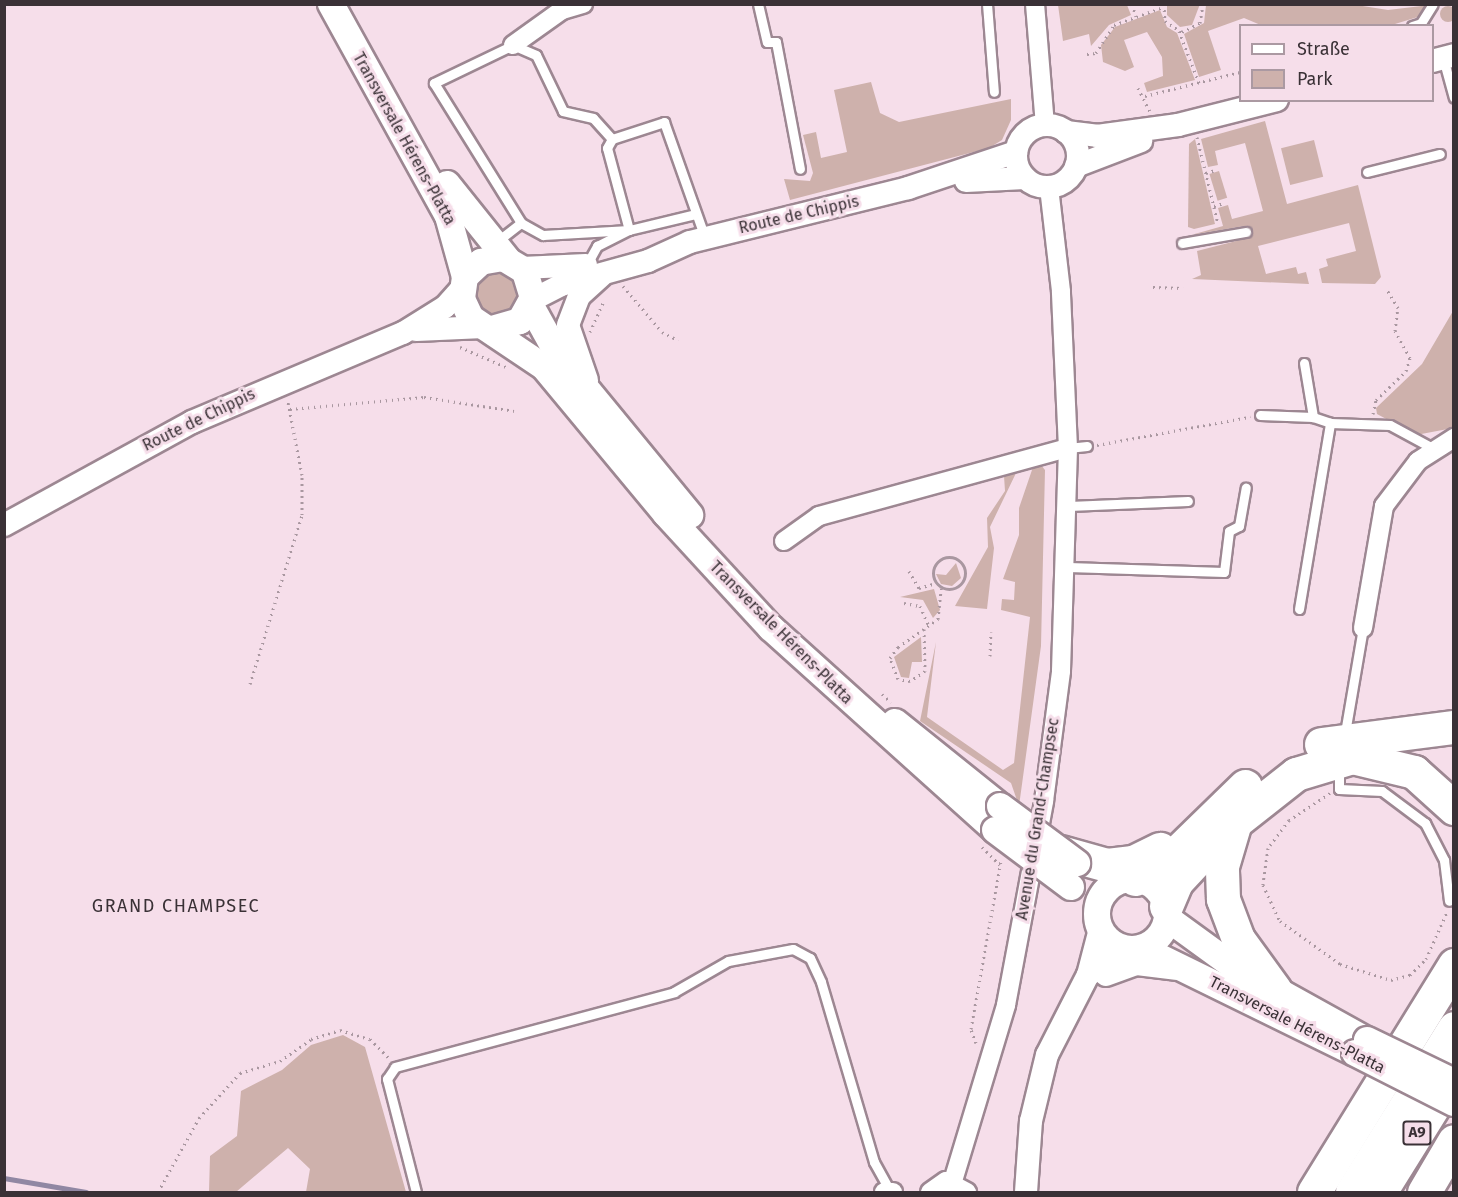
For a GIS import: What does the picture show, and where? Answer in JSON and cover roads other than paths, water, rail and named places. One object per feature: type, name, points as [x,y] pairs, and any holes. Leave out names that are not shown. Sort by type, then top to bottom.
[{"type":"highway","points":[[1166,912],[1179,878],[1262,773],[1318,746],[1385,732],[1454,727]]},
{"type":"highway","points":[[1071,865],[1107,865],[1140,860],[1227,816],[1296,774],[1352,757],[1404,767],[1433,785],[1454,808]]},
{"type":"highway","points":[[1127,880],[1169,860],[1227,816]]},
{"type":"highway","points":[[1227,816],[1222,866],[1223,899],[1238,939],[1275,990]]},
{"type":"highway","points":[[1314,1192],[1454,965]]},
{"type":"highway","name":"A9","points":[[1352,1192],[1454,1028]]},
{"type":"highway","name":"A9","points":[[1380,1192],[1454,1073]]},
{"type":"highway","points":[[1424,1192],[1454,1141]]},
{"type":"main road","name":"Transversale Hérens-Platta","points":[[331,4],[447,216],[463,283]]},
{"type":"main road","name":"Transversale Hérens-Platta","points":[[349,4],[438,170],[507,257]]},
{"type":"main road","points":[[507,257],[531,283],[532,303],[515,324],[488,328],[466,312],[463,283],[481,262],[507,257]]},
{"type":"main road","name":"Transversale Hérens-Platta","points":[[532,303],[557,352],[712,542],[817,652],[999,829],[1071,865],[1098,920]]},
{"type":"main road","name":"Transversale Hérens-Platta","points":[[488,328],[544,367],[771,628],[999,829],[1071,865],[1127,880]]},
{"type":"main road","points":[[1127,880],[1152,886],[1166,912],[1158,938],[1135,949],[1109,941],[1098,920],[1104,893],[1127,880]]},
{"type":"main road","name":"Transversale Hérens-Platta","points":[[1166,912],[1188,938],[1454,1103]]},
{"type":"main road","name":"Transversale Hérens-Platta","points":[[1135,949],[1359,1046],[1454,1082]]},
{"type":"street","points":[[513,45],[562,10],[583,4]]},
{"type":"street","points":[[1035,4],[1056,128],[1077,147],[1076,166],[1065,181],[1049,187],[1025,178],[1016,152],[1026,133],[1056,128],[1097,136],[1188,130]]},
{"type":"street","points":[[1076,166],[1271,102]]},
{"type":"street","name":"Route de Chippis","points":[[532,303],[561,285],[605,277],[698,240],[908,188],[1016,152]]},
{"type":"street","name":"Route de Chippis","points":[[908,188],[1025,178]]},
{"type":"street","name":"Avenue du Grand-Champsec","points":[[960,1187],[1006,1005],[1044,801],[1068,567],[1068,448],[1061,291],[1049,187]]},
{"type":"street","name":"Route de Chippis","points":[[507,257],[605,277]]},
{"type":"street","points":[[594,395],[571,345],[568,325],[579,296],[605,277]]},
{"type":"street","name":"Route de Chippis","points":[[4,525],[128,455],[279,382],[403,333],[445,307],[463,283]]},
{"type":"street","name":"Route de Chippis","points":[[403,333],[488,328]]},
{"type":"street","points":[[1363,628],[1384,506],[1418,461],[1454,438]]},
{"type":"street","points":[[784,541],[819,516],[1068,448]]},
{"type":"street","points":[[1026,1192],[1035,1100],[1071,1004],[1088,975],[1098,920]]},
{"type":"street","points":[[1088,975],[1135,949]]},
{"type":"street","points":[[1071,1004],[1119,968],[1137,964],[1192,972]]},
{"type":"street","points":[[930,1192],[939,1182],[960,1187]]},
{"type":"lane","points":[[758,4],[767,42],[776,42],[800,169]]},
{"type":"lane","points":[[987,4],[994,92]]},
{"type":"lane","points":[[1418,24],[1433,4]]},
{"type":"lane","points":[[612,139],[593,118],[563,111],[536,55],[513,45],[434,83],[521,223],[543,235],[629,230],[695,214]]},
{"type":"lane","points":[[1443,58],[1454,98]]},
{"type":"lane","points":[[629,230],[607,148],[612,139],[664,122],[695,214],[698,240]]},
{"type":"lane","points":[[1367,172],[1440,154]]},
{"type":"lane","points":[[507,257],[521,223]]},
{"type":"lane","points":[[605,277],[597,246],[629,230]]},
{"type":"lane","points":[[1182,243],[1246,232]]},
{"type":"lane","points":[[1304,363],[1313,417]]},
{"type":"lane","points":[[1260,415],[1313,417],[1330,423],[1373,422],[1436,450]]},
{"type":"lane","points":[[1299,609],[1330,423]]},
{"type":"lane","points":[[1068,448],[1087,446]]},
{"type":"lane","points":[[1068,567],[1224,572],[1229,531],[1239,526],[1246,488]]},
{"type":"lane","points":[[1069,506],[1188,501]]},
{"type":"lane","points":[[1346,727],[1363,628]]},
{"type":"lane","points":[[1339,767],[1339,789],[1382,791],[1418,816],[1444,860],[1449,902]]},
{"type":"lane","points":[[416,1192],[387,1079],[396,1067],[674,992],[728,961],[793,949],[810,958],[821,982],[874,1162],[889,1192]]},
{"type":"waterway","points":[[4,1178],[86,1192]]},
{"type":"district","name":"GRAND CHAMPSEC","points":[[176,906]]}]
